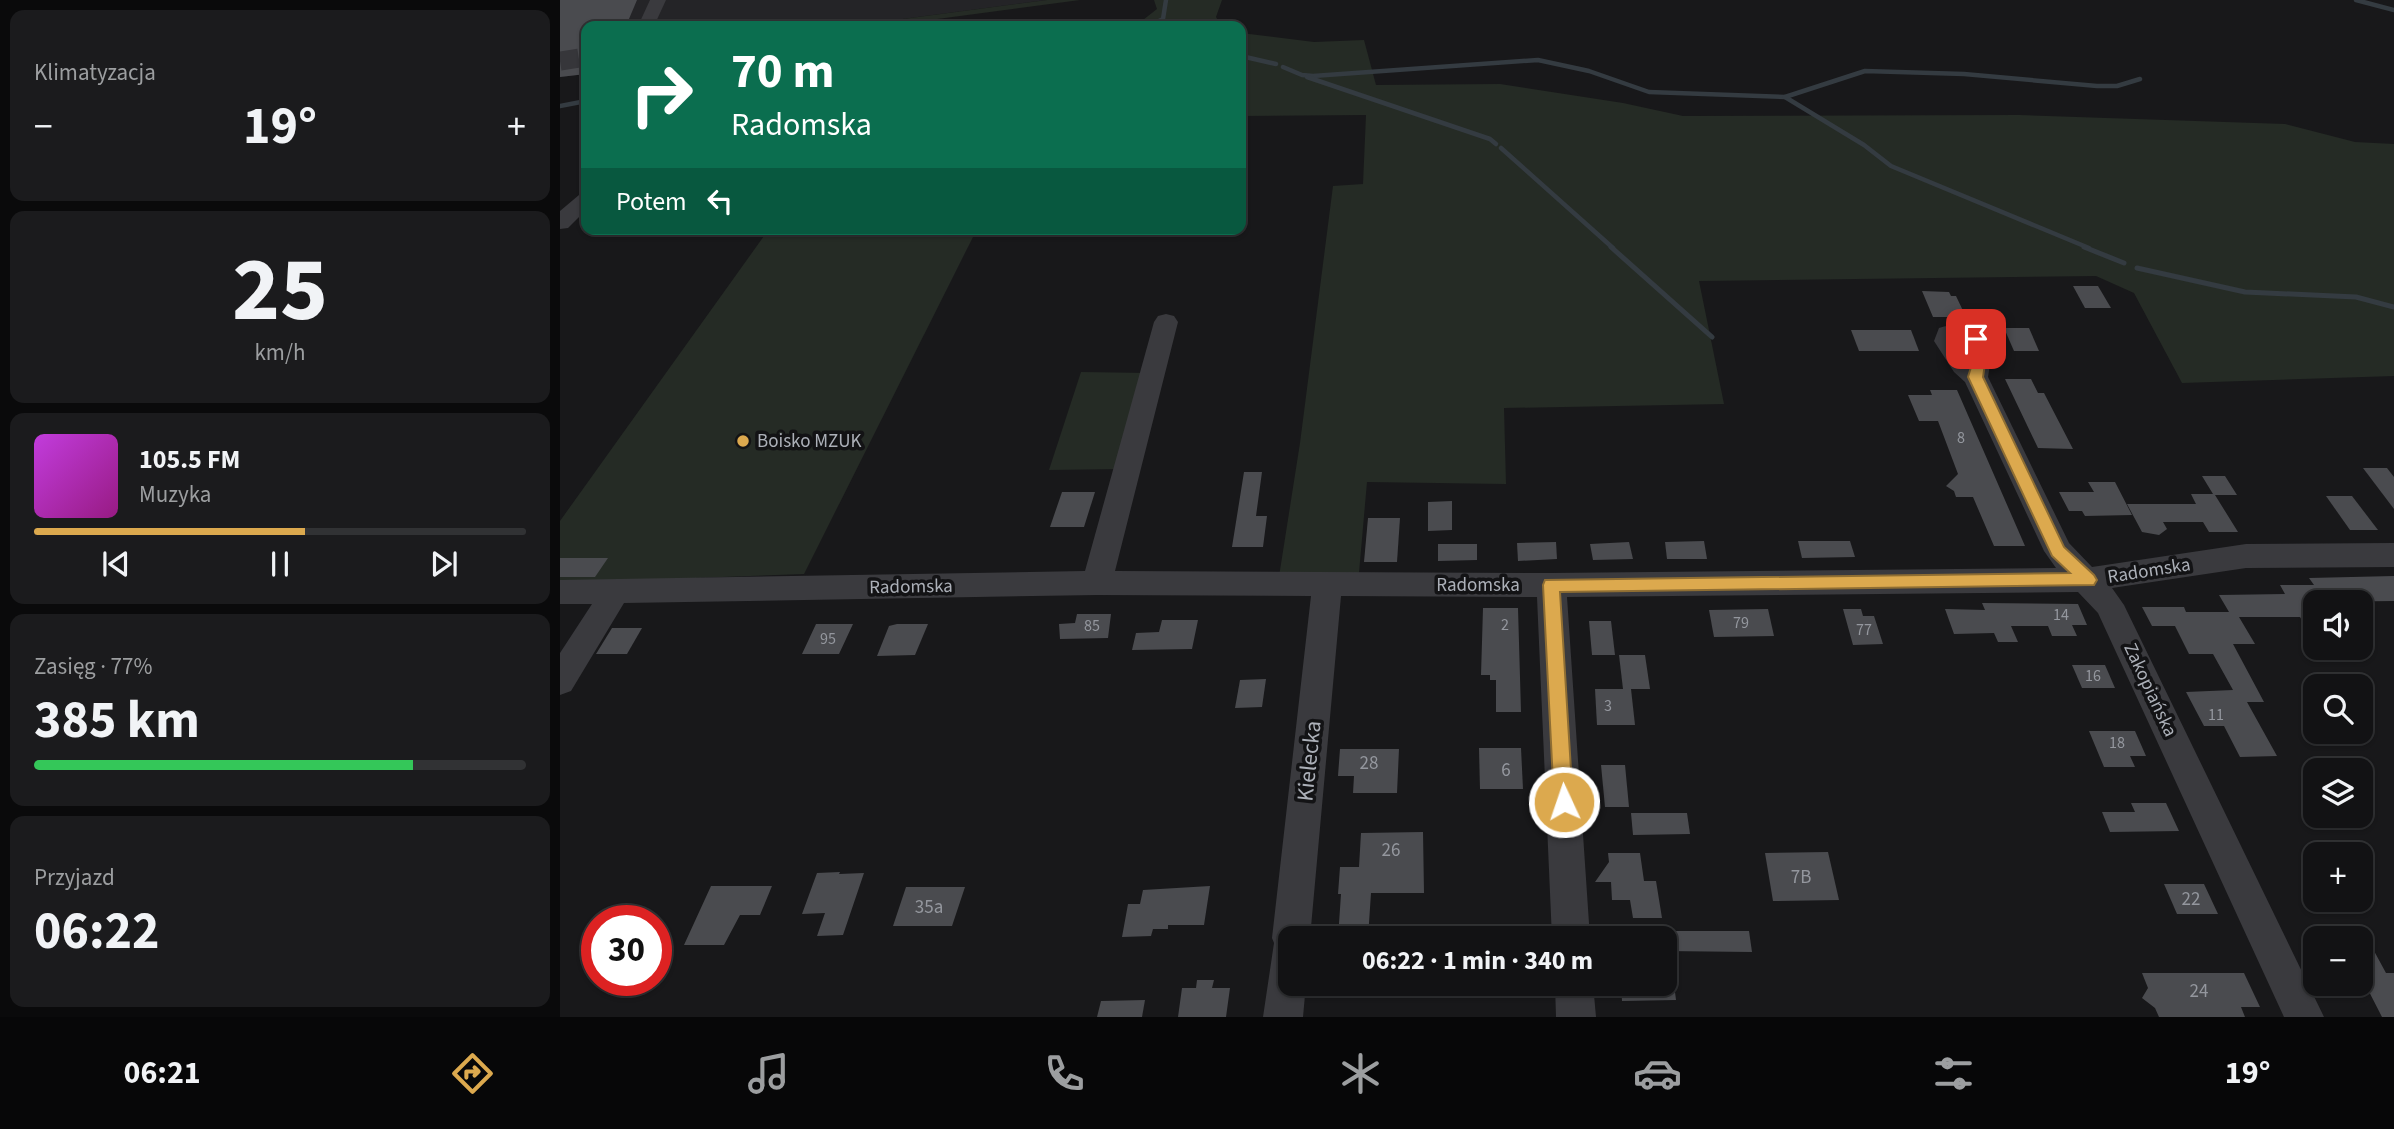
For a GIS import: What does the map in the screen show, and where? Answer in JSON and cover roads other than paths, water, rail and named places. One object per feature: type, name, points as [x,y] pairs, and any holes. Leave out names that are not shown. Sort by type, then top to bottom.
[{"type":"street","points":[[648,21],[658,0]]},
{"type":"street","points":[[560,223],[581,204]]},
{"type":"street","points":[[1097,583],[1166,322]]},
{"type":"street","name":"Zakopiańska","points":[[1975,377],[2058,551],[2109,605],[2304,1017]]},
{"type":"street","name":"Radomska","points":[[560,592],[1097,583],[1551,585],[2088,580],[2246,556],[2394,555]]},
{"type":"street","name":"Kielecka","points":[[1292,926],[1327,584]]},
{"type":"street","points":[[1551,585],[1570,926]]},
{"type":"street","points":[[560,681],[616,591]]},
{"type":"street","points":[[1283,1017],[1285,996]]},
{"type":"street","points":[[1575,996],[1576,1017]]},
{"type":"waterway","points":[[1159,21],[1163,19],[1166,0]]},
{"type":"waterway","points":[[2356,0],[2394,10]]},
{"type":"waterway","points":[[1246,57],[1276,64]]},
{"type":"waterway","points":[[1283,67],[1302,75],[1313,76],[1538,60],[1589,71],[1649,92],[1785,97]]},
{"type":"waterway","points":[[1785,97],[1865,71],[1964,74],[2097,86],[2117,86],[2140,79]]},
{"type":"waterway","points":[[1307,77],[1490,139],[1496,144]]},
{"type":"waterway","points":[[1785,97],[1864,145],[1891,166],[2089,248]]},
{"type":"waterway","points":[[560,106],[581,102]]},
{"type":"waterway","points":[[1501,148],[1613,248]]},
{"type":"waterway","points":[[1611,247],[1712,337]]},
{"type":"waterway","points":[[2084,247],[2124,263]]},
{"type":"waterway","points":[[2137,268],[2245,292],[2356,297],[2394,307]]},
{"type":"tunnel","points":[[560,61],[581,58]]},
{"type":"place","name":"Boisko MZUK","points":[[743,441]]}]
